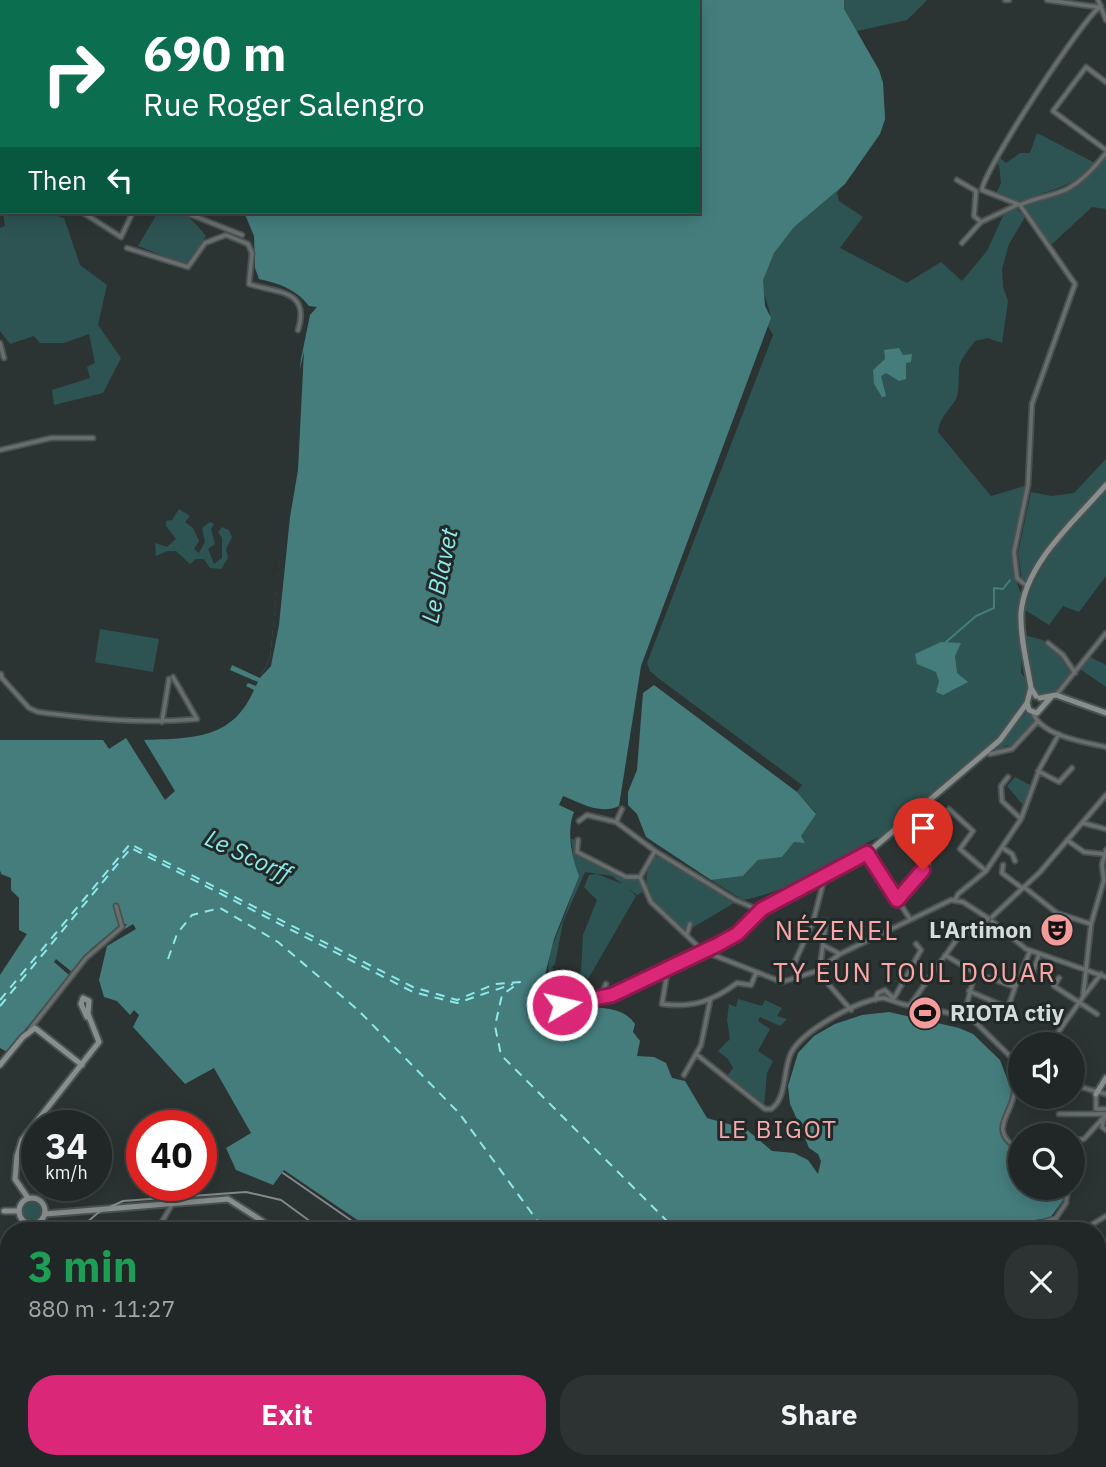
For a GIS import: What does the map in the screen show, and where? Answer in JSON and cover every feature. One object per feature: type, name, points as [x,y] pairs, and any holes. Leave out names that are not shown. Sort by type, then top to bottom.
[{"type":"street","points":[[1047,0],[1100,7]]},
{"type":"street","points":[[1098,0],[1106,20]]},
{"type":"street","points":[[981,222],[974,216],[979,190],[998,152],[1100,7]]},
{"type":"street","points":[[962,243],[981,222],[1034,198],[1067,190],[1093,169],[1106,152],[1053,111],[1086,67],[1106,82]]},
{"type":"street","points":[[957,180],[1019,205],[1075,284],[1032,404],[1028,485],[1014,552],[1017,578],[1027,586]]},
{"type":"street","points":[[85,214],[121,237],[132,214]]},
{"type":"street","points":[[189,214],[242,235]]},
{"type":"street","points":[[127,248],[188,267],[205,243],[230,235],[248,244],[252,253],[248,284],[276,289],[300,305],[303,315],[298,330]]},
{"type":"street","points":[[0,344],[4,358]]},
{"type":"street","points":[[0,450],[51,438],[93,438]]},
{"type":"street","points":[[1106,485],[1041,561],[1027,586],[1021,628],[1035,700],[1034,711],[1038,721],[1059,734],[1106,747]]},
{"type":"street","points":[[1054,696],[1106,633]]},
{"type":"street","points":[[1048,642],[1063,655],[1075,673]]},
{"type":"street","points":[[1,674],[28,706],[38,712],[112,721],[162,722],[197,719],[171,678],[162,722]]},
{"type":"street","points":[[546,1000],[558,1006],[600,1000],[737,934],[760,910],[867,853],[898,830],[994,746],[1018,715],[1035,700],[1054,696],[1106,713]]},
{"type":"street","points":[[1034,711],[1035,700]]},
{"type":"street","points":[[1018,715],[1034,711]]},
{"type":"street","points":[[990,754],[1012,749],[1038,721]]},
{"type":"street","points":[[640,877],[651,902],[703,951],[756,973],[788,982],[818,970],[840,954],[910,919],[955,900],[958,894],[986,871],[1021,820],[1038,771],[1059,734]]},
{"type":"street","points":[[1038,771],[1059,782],[1072,768]]},
{"type":"street","points":[[1008,777],[1001,786],[1002,802],[1021,820]]},
{"type":"street","points":[[910,1005],[957,939],[990,919],[1067,841],[1106,795]]},
{"type":"street","points":[[616,822],[622,809]]},
{"type":"street","points":[[949,809],[974,831]]},
{"type":"street","points":[[579,821],[587,815],[616,822],[655,851],[735,900],[760,910]]},
{"type":"street","points":[[1083,823],[1106,830]]},
{"type":"street","points":[[958,856],[976,825]]},
{"type":"street","points":[[578,840],[577,852],[626,877],[640,877]]},
{"type":"street","points":[[1067,841],[1084,852],[1105,852],[1105,881],[1091,924],[1084,968],[1084,996]]},
{"type":"street","points":[[1003,848],[1012,854],[1015,861]]},
{"type":"street","points":[[640,877],[655,851]]},
{"type":"street","points":[[962,851],[986,871]]},
{"type":"street","points":[[867,853],[910,919]]},
{"type":"street","points":[[897,900],[928,864]]},
{"type":"street","points":[[1003,865],[1002,873],[1007,880],[1023,887],[1068,919],[1091,924]]},
{"type":"street","points":[[793,966],[813,922],[825,876]]},
{"type":"street","points":[[955,900],[990,919],[1030,951],[1106,977]]},
{"type":"street","points":[[0,1065],[86,958],[122,927],[116,906]]},
{"type":"street","points":[[1061,940],[1068,919]]},
{"type":"street","points":[[813,922],[826,921],[818,970],[851,1010]]},
{"type":"street","points":[[687,934],[690,924]]},
{"type":"street","points":[[893,1000],[921,950],[916,944]]},
{"type":"street","points":[[822,945],[840,954]]},
{"type":"street","points":[[1004,1020],[1030,951]]},
{"type":"street","points":[[1022,972],[1032,976],[1039,954]]},
{"type":"street","points":[[945,955],[975,973],[1016,987]]},
{"type":"street","points":[[668,968],[662,1004],[686,1006],[710,1001],[737,983],[751,985],[756,973]]},
{"type":"street","points":[[967,1004],[975,973]]},
{"type":"street","points":[[1058,1032],[1101,974]]},
{"type":"street","points":[[1059,978],[1054,986],[1097,1014]]},
{"type":"street","points":[[600,1000],[606,984]]},
{"type":"street","points":[[696,1054],[765,1109],[771,1109],[779,1101],[790,1056],[799,1041],[811,1030],[874,1000],[878,993],[885,990],[892,994],[893,1000]]},
{"type":"street","points":[[969,991],[1008,1008]]},
{"type":"street","points":[[83,998],[89,1001],[88,1014],[99,1042],[81,1004],[83,998]]},
{"type":"street","points":[[893,1000],[971,1017],[1008,1054]]},
{"type":"street","points":[[684,1075],[703,1040],[710,1001]]},
{"type":"street","points":[[30,1030],[38,1030],[82,1065]]},
{"type":"street","points":[[47,1110],[99,1042]]},
{"type":"street","points":[[1106,1078],[1096,1094],[1096,1109],[1106,1109]]},
{"type":"street","points":[[1085,1090],[1106,1094]]},
{"type":"street","points":[[1008,1107],[1004,1130],[1008,1140]]},
{"type":"street","points":[[1059,1114],[1105,1116]]},
{"type":"street","points":[[1105,1116],[1102,1127],[1106,1130]]},
{"type":"street","points":[[1085,1135],[1105,1116]]},
{"type":"street","points":[[21,1143],[15,1179],[21,1188]]},
{"type":"street","points":[[217,1199],[228,1199],[264,1222]]},
{"type":"street","points":[[1055,1222],[1066,1200]]},
{"type":"street","points":[[19,1211],[26,1201]]},
{"type":"street","points":[[36,1222],[45,1214],[42,1201]]},
{"type":"street","points":[[45,1214],[174,1201]]},
{"type":"street","points":[[162,1222],[174,1201]]},
{"type":"street","points":[[1,1212],[19,1211]]},
{"type":"street","points":[[19,1211],[25,1222]]},
{"type":"street","points":[[1044,1222],[1056,1218]]},
{"type":"shaded area","points":[[707,0],[927,0],[907,20],[857,31],[883,83],[885,119],[880,134],[837,193],[839,201],[863,217],[840,248],[907,283],[941,262],[962,281],[987,251],[1004,214],[1016,208],[1025,217],[1009,244],[1002,269],[1003,287],[1008,301],[1002,343],[988,338],[975,341],[968,350],[960,365],[957,397],[939,425],[938,432],[991,496],[1028,485],[1014,552],[1017,583],[1022,596],[1021,673],[1028,687],[1022,707],[989,746],[886,836],[869,842],[840,861],[793,884],[743,900],[711,880],[743,876],[758,860],[782,857],[816,813],[797,792],[802,785],[658,678],[650,671],[647,663],[773,335],[768,326],[770,312],[763,280],[772,256],[793,228]]},
{"type":"shaded area","points":[[1037,133],[1095,163],[1068,184],[1020,203],[996,194],[1001,183],[999,165],[995,163],[999,157],[1006,163],[1020,153],[1030,153]]},
{"type":"shaded area","points":[[1106,156],[1106,209],[1092,207],[1051,245],[1024,206],[1037,198],[1068,191]]},
{"type":"shaded area","points":[[3,214],[51,214],[64,218],[80,265],[107,285],[98,325],[121,358],[103,393],[54,405],[52,390],[90,378],[87,367],[95,363],[89,334],[64,343],[40,343],[34,336],[10,344],[0,331],[0,228],[5,226]]},
{"type":"shaded area","points":[[157,214],[186,216],[206,236],[188,265],[138,246]]},
{"type":"shaded area","points":[[1106,459],[1106,481],[1034,568],[1028,579],[1022,580],[1018,553],[1031,492],[1051,496],[1074,493]]},
{"type":"shaded area","points":[[1106,488],[1106,576],[1079,612],[1063,606],[1049,625],[1025,610],[1030,592],[1047,560]]},
{"type":"shaded area","points":[[179,509],[190,516],[185,522],[193,528],[199,541],[194,549],[199,553],[205,542],[202,528],[210,522],[214,524],[211,529],[215,544],[208,549],[214,564],[222,558],[222,538],[218,532],[222,527],[229,530],[232,537],[226,549],[228,558],[221,569],[210,568],[204,559],[196,559],[190,564],[176,551],[167,551],[156,556],[155,543],[167,547],[176,539],[166,526],[166,521],[172,520]]},
{"type":"shaded area","points":[[100,629],[159,639],[153,672],[95,662]]},
{"type":"shaded area","points":[[1024,635],[1043,640],[1061,654],[1072,673],[1054,694],[1042,696],[1037,693]]},
{"type":"shaded area","points":[[1090,657],[1106,665],[1106,687],[1080,669]]},
{"type":"shaded area","points":[[1026,713],[1032,716],[1036,723],[1010,750],[1008,745],[1003,747],[1004,751],[995,753],[993,750]]},
{"type":"shaded area","points":[[1015,777],[1032,786],[1023,805],[1007,786]]},
{"type":"shaded area","points":[[571,839],[577,840],[576,853],[625,878],[641,881],[643,892],[637,895],[612,876],[585,872],[563,922],[555,964],[552,967],[556,978],[553,989],[549,977],[550,955],[573,886]]},
{"type":"shaded area","points":[[659,856],[734,903],[687,931],[660,907],[648,890],[648,869],[654,857]]},
{"type":"shaded area","points":[[597,874],[625,885],[636,896],[588,979],[579,982],[578,995],[554,997],[546,989],[540,989],[545,986],[547,978],[555,990],[558,978],[577,978],[581,971],[583,935],[597,900],[584,887],[589,875]]},
{"type":"shaded area","points":[[738,999],[762,1006],[765,1000],[782,1008],[777,1016],[787,1019],[780,1026],[760,1017],[758,1021],[770,1029],[758,1051],[773,1061],[767,1073],[764,1106],[727,1076],[733,1068],[728,1059],[718,1051],[730,1039],[727,1020],[729,1004],[736,1007]]},
{"type":"shaded area","points":[[27,1201],[37,1201],[42,1206],[42,1214],[36,1220],[28,1220],[22,1214],[22,1206]]},
{"type":"water","points":[[700,0],[844,0],[844,9],[879,70],[883,83],[885,119],[880,134],[845,184],[794,227],[774,253],[763,280],[765,306],[771,318],[641,666],[619,806],[598,809],[563,796],[559,805],[574,812],[570,827],[571,844],[579,876],[554,939],[543,983],[537,985],[538,1007],[553,1008],[554,1012],[586,1008],[609,1009],[628,1016],[635,1024],[633,1032],[640,1041],[637,1056],[654,1057],[666,1063],[672,1078],[685,1081],[707,1118],[746,1129],[772,1151],[794,1153],[808,1160],[818,1174],[821,1161],[818,1154],[809,1148],[790,1104],[788,1086],[798,1053],[814,1036],[835,1024],[862,1015],[889,1012],[959,1028],[973,1034],[1000,1060],[1008,1081],[1008,1108],[1002,1127],[1008,1144],[1008,1200],[1063,1200],[1050,1218],[1027,1222],[360,1222],[284,1170],[273,1185],[236,1170],[226,1148],[251,1133],[214,1068],[185,1084],[133,1027],[139,1015],[134,1010],[130,1015],[117,1001],[104,997],[99,980],[107,946],[136,929],[133,924],[120,932],[127,924],[122,924],[115,903],[113,905],[120,925],[91,949],[72,972],[56,959],[54,962],[69,975],[7,1052],[0,1048],[0,975],[27,934],[19,930],[19,898],[11,890],[11,878],[1,874],[0,870],[0,740],[103,740],[109,749],[126,738],[165,800],[175,791],[144,740],[195,736],[222,727],[234,719],[245,706],[254,690],[246,686],[248,683],[256,686],[258,682],[230,670],[232,665],[260,678],[270,658],[301,359],[310,315],[317,307],[309,306],[287,288],[259,279],[255,268],[254,236],[245,214],[700,214]]},
{"type":"water","points":[[899,348],[903,355],[912,354],[911,362],[906,363],[906,379],[899,381],[886,373],[881,376],[886,396],[882,397],[874,384],[873,370],[885,359],[884,350]]},
{"type":"water","points":[[941,642],[961,643],[955,656],[957,673],[968,682],[943,695],[936,692],[939,681],[936,672],[917,664],[915,654]]},
{"type":"water","points":[[654,685],[797,792],[816,814],[801,836],[805,843],[794,842],[782,857],[758,860],[743,876],[711,880],[646,837],[637,814],[628,805],[628,792],[637,770],[643,693]]},
{"type":"pier","points":[[304,351],[298,470],[290,517],[279,625],[271,666],[260,678],[270,658],[298,378]]},
{"type":"waterway","points":[[946,642],[976,616],[994,608],[994,588],[1003,589],[1010,580]]},
{"type":"ferry route","points":[[0,1000],[130,844],[413,987],[457,1000],[495,984],[520,982],[502,995],[495,1026],[501,1055],[668,1222]]},
{"type":"ferry route","points":[[0,1006],[131,848],[413,992],[457,1003],[513,984]]},
{"type":"ferry route","points":[[168,959],[177,934],[192,915],[220,908],[278,942],[358,1010],[459,1113],[538,1222]]},
{"type":"railway","points":[[283,1173],[353,1222]]},
{"type":"railway","points":[[87,1222],[99,1212],[123,1201],[246,1192],[281,1200],[311,1222]]},
{"type":"place","name":"L'Artimon","points":[[1057,930]]},
{"type":"place","name":"RIOTA ctiy","points":[[925,1013]]},
{"type":"district","name":"NÉZENEL","points":[[837,931]]},
{"type":"district","name":"TY EUN TOUL DOUAR","points":[[915,973]]},
{"type":"district","name":"LE BIGOT","points":[[778,1130]]},
{"type":"route","points":[[562,1005],[600,1000],[717,945],[737,934],[754,914],[762,909],[867,853],[897,900],[923,870]]},
{"type":"water label","name":"Le Blavet","points":[[440,576]]},
{"type":"water label","name":"Le Scorff","points":[[248,856]]}]
